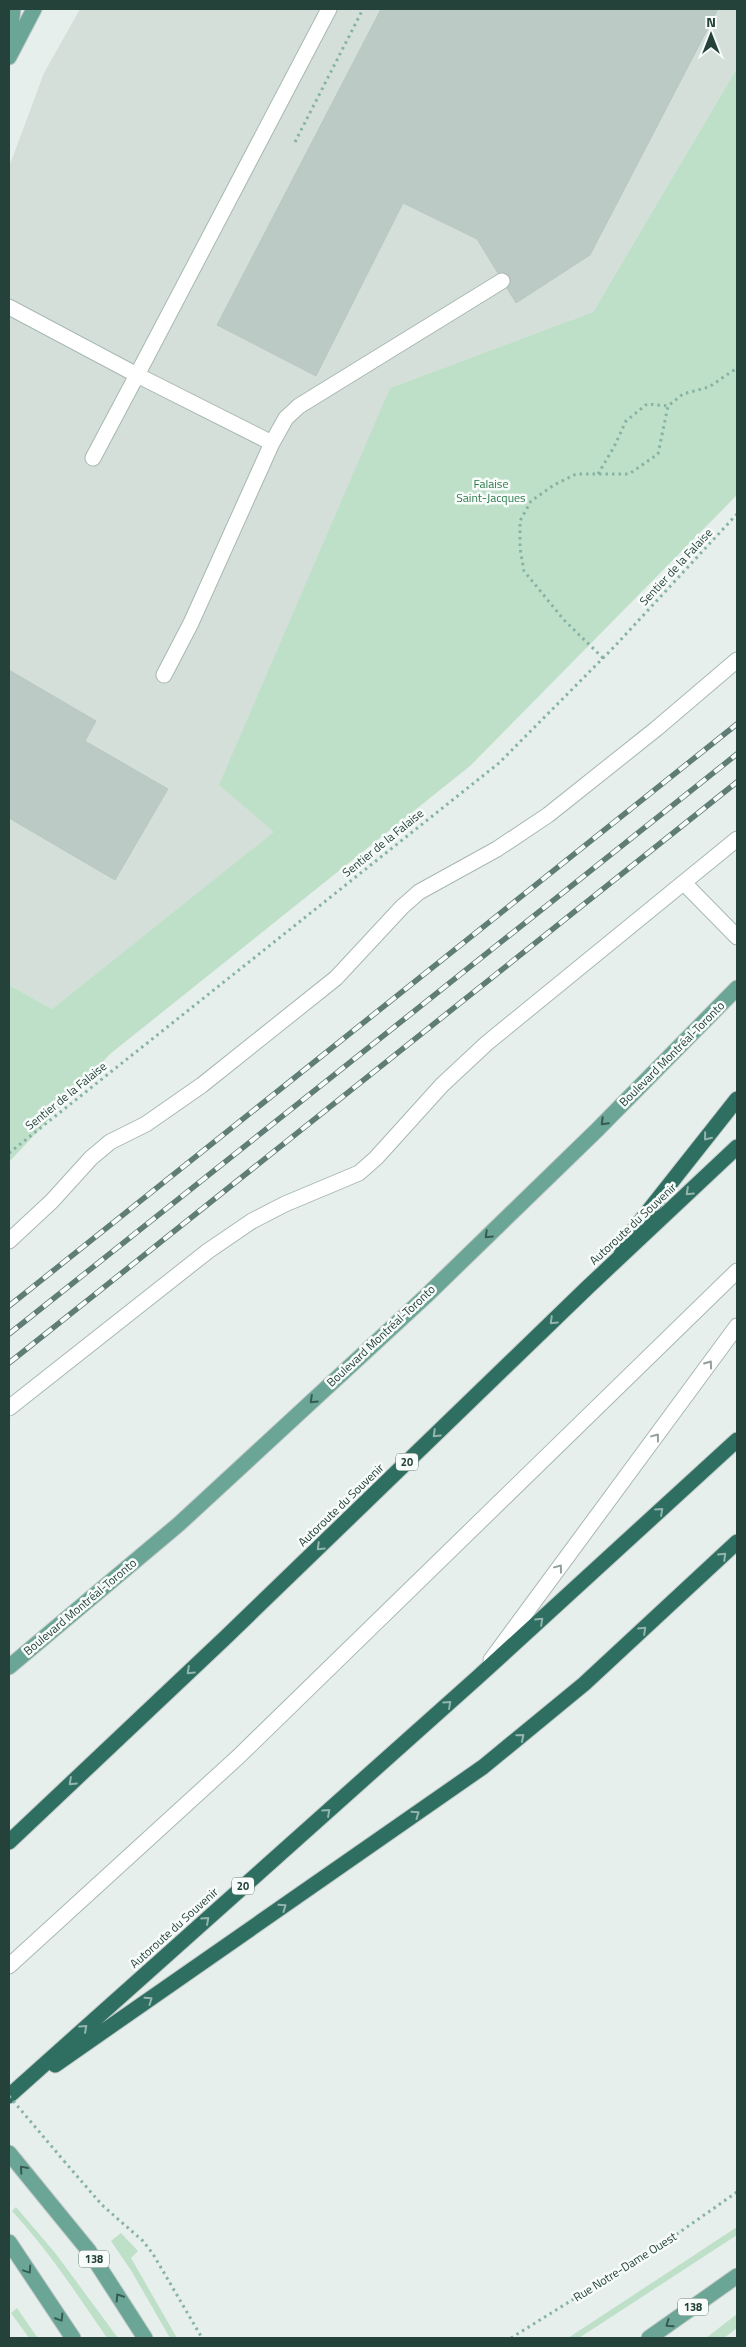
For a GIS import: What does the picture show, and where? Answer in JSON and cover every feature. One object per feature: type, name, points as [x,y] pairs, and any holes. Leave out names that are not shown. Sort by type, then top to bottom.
[{"type":"highway","points":[[588,1287],[737,1099]]},
{"type":"highway","name":"Autoroute du Souvenir","points":[[9,1842],[226,1638],[588,1287],[737,1147]]},
{"type":"highway","name":"Autoroute du Souvenir","points":[[9,2096],[478,1677],[737,1440]]},
{"type":"highway","points":[[9,2096],[483,1767],[584,1684],[737,1542]]},
{"type":"main road","points":[[9,44],[13,9]]},
{"type":"main road","points":[[9,57],[34,9]]},
{"type":"main road","name":"Boulevard Montréal-Toronto","points":[[9,1667],[179,1524],[426,1296],[597,1130],[737,988]]},
{"type":"main road","name":"138","points":[[9,2153],[37,2185],[100,2267],[145,2338]]},
{"type":"main road","points":[[9,2242],[72,2338]]},
{"type":"main road","name":"138","points":[[649,2338],[737,2276]]},
{"type":"lane","points":[[93,458],[329,9]]},
{"type":"lane","points":[[164,675],[191,622],[272,443],[286,418],[300,406],[502,281]]},
{"type":"lane","points":[[9,307],[137,375],[272,443]]},
{"type":"lane","points":[[9,1241],[52,1201],[91,1158],[110,1142],[146,1124],[202,1085],[336,978],[402,906],[419,892],[497,849],[548,815],[649,736],[737,660]]},
{"type":"lane","points":[[9,1408],[222,1241],[252,1221],[285,1204],[359,1173],[376,1158],[442,1085],[487,1043],[737,839]]},
{"type":"lane","points":[[684,884],[737,937]]},
{"type":"lane","points":[[9,1966],[238,1757],[737,1271]]},
{"type":"lane","points":[[478,1677],[737,1326]]},
{"type":"path","points":[[295,142],[363,9]]},
{"type":"path","points":[[603,658],[564,620],[524,571],[520,548],[520,521],[531,501],[554,485],[576,474],[629,474],[658,454],[668,406],[683,394],[710,387],[737,368]]},
{"type":"path","points":[[598,474],[614,447],[626,421],[647,404],[668,406]]},
{"type":"path","name":"Sentier de la Falaise","points":[[9,1153],[498,763],[603,658],[737,514]]},
{"type":"path","points":[[9,2096],[102,2205],[143,2241],[153,2254],[202,2338]]},
{"type":"path","name":"Rue Notre-Dame Ouest","points":[[511,2338],[667,2241],[737,2192]]},
{"type":"shaded area","points":[[80,9],[737,9],[737,68],[593,312],[390,388],[275,832],[52,1009],[9,985],[9,167],[44,73]]},
{"type":"green space","name":"Falaise Saint-Jacques","points":[[737,68],[737,495],[470,766],[110,1054],[9,1162],[9,985],[52,1009],[274,832],[219,785],[390,388],[593,312]]},
{"type":"green space","points":[[16,2207],[56,2254],[118,2338],[107,2338],[50,2257],[12,2211]]},
{"type":"green space","points":[[737,2227],[737,2235],[579,2338],[568,2338]]},
{"type":"green space","points":[[121,2233],[138,2251],[131,2258],[177,2338],[170,2338],[132,2272],[111,2241]]},
{"type":"green space","points":[[17,2308],[38,2338],[29,2338],[11,2313]]},
{"type":"green space","points":[[737,2314],[737,2328],[724,2338],[706,2338]]},
{"type":"building","points":[[381,9],[718,9],[590,255],[516,303],[477,239],[403,203],[316,376],[217,325]]},
{"type":"building","points":[[9,670],[96,721],[85,741],[168,789],[115,880],[9,818]]},
{"type":"railway","points":[[9,1306],[737,724]]},
{"type":"railway","points":[[9,1334],[737,754]]},
{"type":"railway","points":[[9,1363],[737,782]]}]
